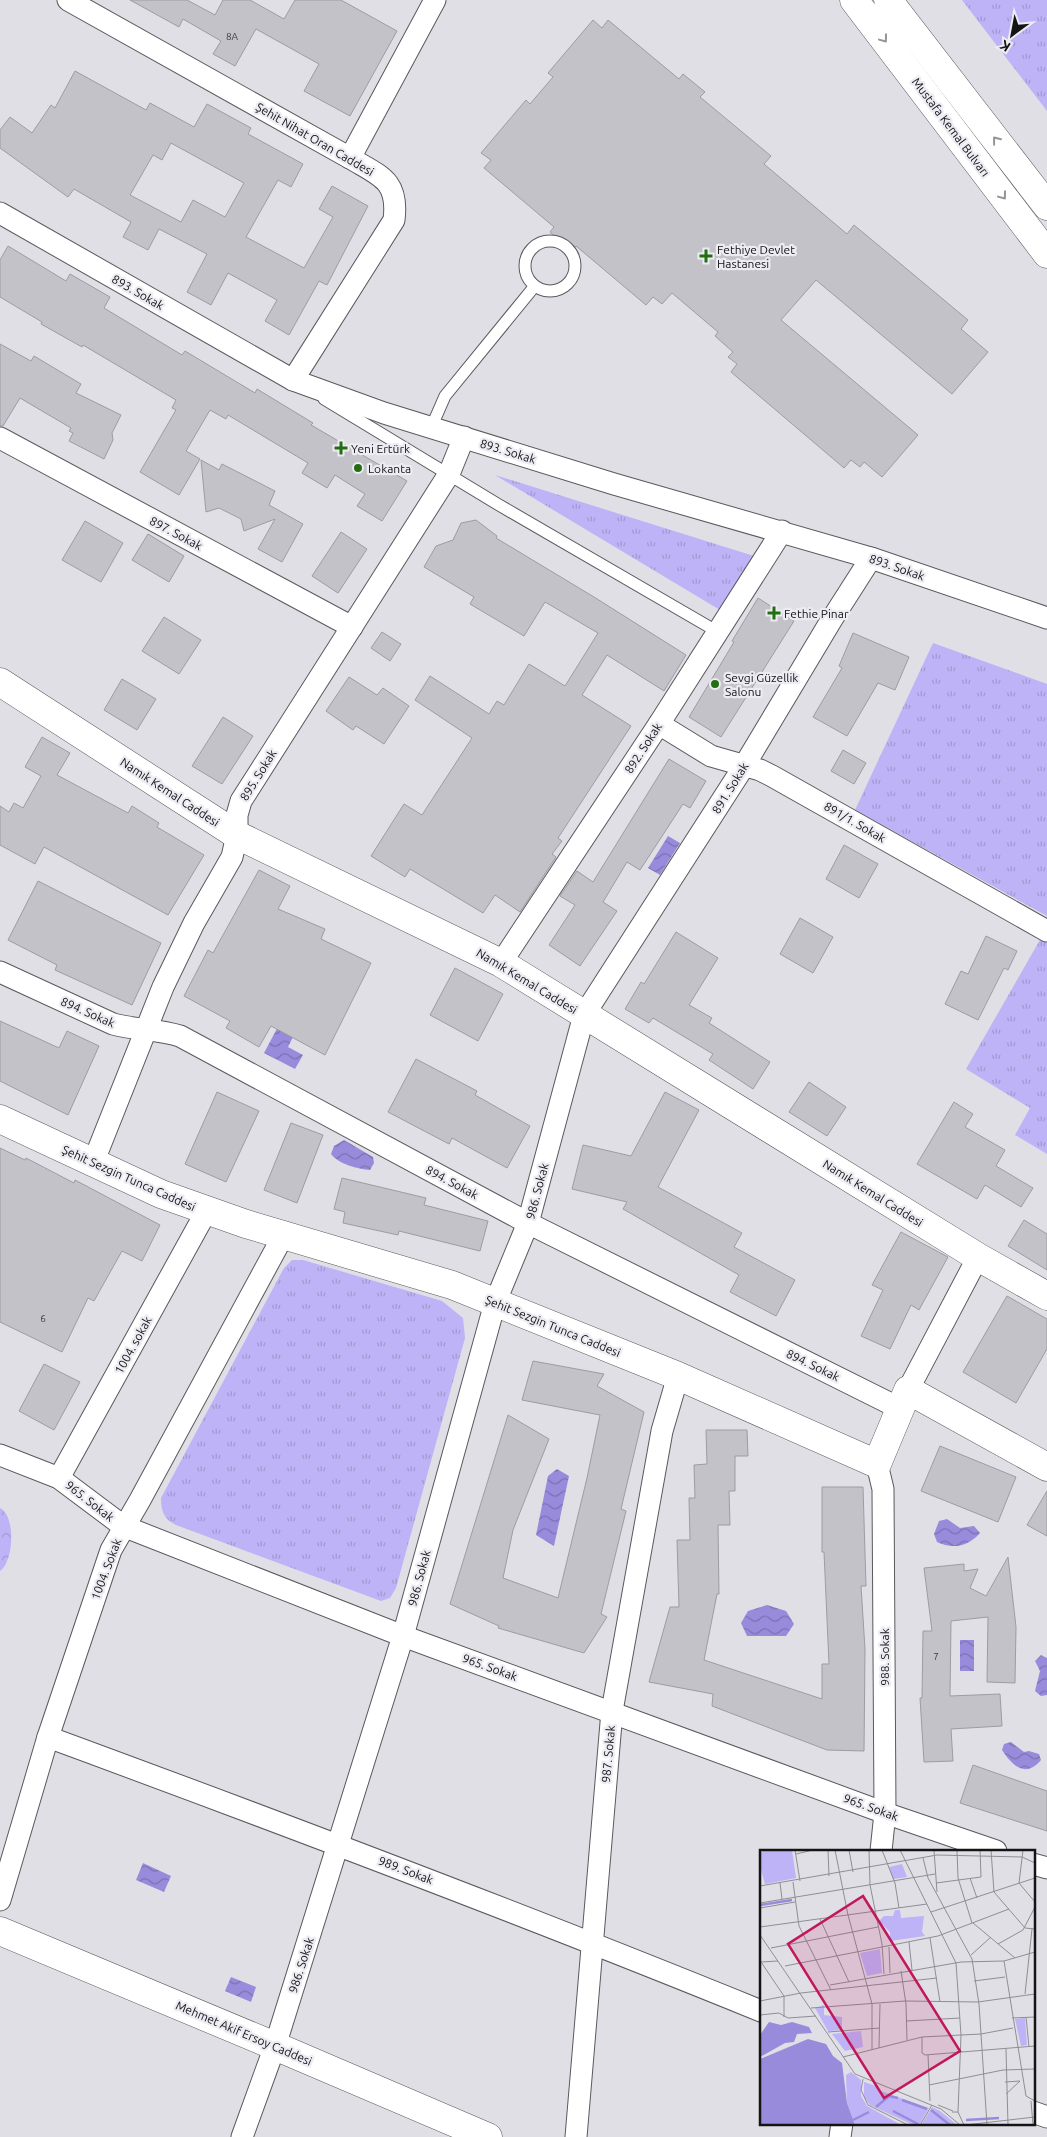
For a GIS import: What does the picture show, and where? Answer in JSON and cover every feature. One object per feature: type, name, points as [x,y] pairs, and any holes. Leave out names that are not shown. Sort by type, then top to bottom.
[{"type":"street","name":"Şehit Nihat Oran Caddesi","points":[[68,0],[350,158],[380,176],[392,188],[396,204],[394,220],[293,380]]},
{"type":"street","points":[[350,158],[435,0]]},
{"type":"street","name":"Mustafa Kemal Bulvarı","points":[[854,0],[1047,254]]},
{"type":"street","points":[[888,0],[1047,206]]},
{"type":"street","name":"893. Sokak","points":[[0,213],[293,380],[430,428],[614,484],[871,558],[1047,618]]},
{"type":"street","name":"897. Sokak","points":[[0,438],[352,627]]},
{"type":"street","name":"895. Sokak","points":[[93,1163],[163,987],[194,924],[232,857],[237,835],[237,815],[241,800],[449,474],[464,438]]},
{"type":"street","name":"892. Sokak","points":[[501,963],[659,724],[782,531]]},
{"type":"street","name":"891. Sokak","points":[[584,1015],[744,766],[871,558]]},
{"type":"street","name":"Namık Kemal Caddesi","points":[[0,682],[237,835],[501,963],[978,1257],[1047,1296]]},
{"type":"street","name":"891/1. Sokak","points":[[659,724],[711,756],[760,770],[772,776],[1047,931]]},
{"type":"street","name":"894. Sokak","points":[[0,972],[113,1024],[130,1029],[163,1031],[180,1036],[528,1223],[904,1399]]},
{"type":"street","name":"986. Sokak","points":[[242,2137],[275,2046],[340,1844],[403,1636],[495,1303],[528,1223],[584,1015]]},
{"type":"street","name":"Şehit Sezgin Tunca Caddesi","points":[[0,1119],[161,1194],[206,1212],[452,1285],[678,1376],[877,1464]]},
{"type":"street","name":"1004. sokak","points":[[59,1478],[206,1212]]},
{"type":"street","name":"1004. Sokak","points":[[0,1900],[48,1737],[111,1550],[284,1236]]},
{"type":"street","points":[[877,1464],[904,1399],[978,1257]]},
{"type":"street","name":"987. Sokak","points":[[576,2137],[612,1711],[662,1430],[678,1376]]},
{"type":"street","points":[[904,1399],[1047,1467]]},
{"type":"street","name":"965. Sokak","points":[[0,1455],[59,1478],[123,1526],[403,1636],[993,1850]]},
{"type":"street","name":"988. Sokak","points":[[877,1464],[883,1489],[885,1812],[880,1850]]},
{"type":"street","name":"989. Sokak","points":[[48,1737],[340,1844],[593,1942],[760,2011]]},
{"type":"street","points":[[1034,1864],[1047,1868]]},
{"type":"street","name":"Mehmet Akif Ersoy Caddesi","points":[[0,1931],[488,2137]]},
{"type":"street","points":[[1034,2112],[1047,2117]]},
{"type":"street","points":[[840,2137],[842,2124]]},
{"type":"lane","points":[[550,240],[565,246],[570,251],[575,266],[570,282],[564,287],[549,292],[534,287],[525,274],[525,258],[529,250],[535,245],[550,240]]},
{"type":"lane","points":[[430,428],[445,396],[534,287]]},
{"type":"lane","points":[[293,380],[718,632]]},
{"type":"green space","points":[[962,0],[1047,0],[1047,111]]},
{"type":"green space","points":[[495,475],[754,556],[720,610]]},
{"type":"green space","points":[[933,643],[1047,684],[1047,916],[855,810]]},
{"type":"green space","points":[[1041,938],[1047,942],[1047,1154],[1015,1135],[1030,1108],[966,1069]]},
{"type":"green space","points":[[292,1260],[303,1260],[442,1301],[463,1318],[465,1338],[396,1588],[390,1598],[381,1601],[176,1525],[166,1518],[163,1511],[161,1498],[284,1268]]},
{"type":"green space","points":[[0,1508],[9,1520],[11,1539],[8,1558],[5,1566],[0,1571]]},
{"type":"water","points":[[668,836],[680,843],[660,875],[648,868]]},
{"type":"water","points":[[281,1021],[297,1029],[288,1047],[303,1055],[295,1069],[264,1053]]},
{"type":"water","points":[[344,1140],[373,1157],[374,1163],[370,1170],[354,1167],[334,1158],[331,1154],[334,1146]]},
{"type":"water","points":[[557,1469],[569,1476],[554,1546],[536,1535],[548,1476]]},
{"type":"water","points":[[947,1519],[960,1528],[974,1526],[980,1533],[966,1544],[949,1546],[937,1542],[934,1534],[939,1521]]},
{"type":"water","points":[[767,1605],[786,1611],[794,1624],[786,1636],[747,1636],[741,1623],[748,1611]]},
{"type":"water","points":[[960,1640],[974,1640],[974,1671],[960,1671]]},
{"type":"water","points":[[1041,1655],[1047,1658],[1047,1695],[1041,1696],[1035,1691],[1040,1671],[1035,1661]]},
{"type":"water","points":[[1011,1742],[1024,1752],[1029,1751],[1039,1754],[1041,1760],[1030,1769],[1019,1768],[1010,1761],[1002,1750],[1004,1744]]},
{"type":"water","points":[[143,1863],[171,1876],[164,1892],[136,1880]]},
{"type":"water","points":[[231,1977],[256,1987],[251,2002],[225,1991]]},
{"type":"building","points":[[130,0],[187,0],[215,15],[223,0],[250,0],[284,19],[295,0],[341,0],[397,31],[350,116],[304,91],[319,64],[256,29],[235,66],[213,54],[221,41],[183,19],[179,27]]},
{"type":"building","points":[[593,20],[602,28],[608,20],[679,79],[683,74],[705,92],[700,97],[771,156],[764,164],[847,234],[854,225],[968,320],[961,329],[988,352],[952,394],[816,280],[781,320],[918,435],[882,477],[864,462],[860,467],[851,460],[844,468],[731,372],[737,364],[728,357],[733,352],[715,336],[718,332],[672,293],[662,304],[653,297],[646,305],[576,246],[571,251],[550,232],[554,227],[484,168],[491,160],[481,153],[526,100],[530,104],[553,77],[548,73]]},
{"type":"building","points":[[75,71],[146,110],[150,103],[194,127],[207,104],[251,128],[248,134],[303,164],[291,187],[278,180],[246,237],[304,268],[333,217],[319,209],[332,186],[368,206],[327,285],[319,281],[289,335],[265,321],[277,300],[228,273],[211,305],[187,292],[207,254],[159,229],[148,250],[123,237],[131,222],[74,189],[68,197],[0,148],[0,130],[10,117],[32,133],[51,105],[55,108]],"holes":[[[171,143],[244,183],[225,217],[193,200],[181,222],[130,195],[153,155],[162,160]]]},
{"type":"building","points":[[8,246],[66,281],[70,274],[110,297],[104,308],[182,355],[185,351],[255,393],[257,389],[313,423],[311,425],[407,481],[382,521],[357,506],[365,494],[335,475],[327,488],[302,473],[308,463],[228,415],[226,419],[210,410],[186,451],[200,459],[179,495],[140,472],[176,410],[172,408],[176,400],[83,345],[82,347],[41,324],[42,322],[0,297],[0,260]]},
{"type":"building","points":[[0,344],[31,361],[34,356],[81,384],[76,393],[121,415],[112,433],[113,440],[104,459],[69,441],[73,433],[69,431],[71,428],[20,398],[3,426],[0,426]]},
{"type":"building","points":[[201,460],[219,470],[222,464],[275,491],[269,505],[303,524],[282,562],[258,549],[275,519],[244,531],[241,519],[219,508],[206,512]]},
{"type":"building","points":[[476,520],[497,536],[496,538],[686,655],[664,691],[607,655],[582,695],[631,726],[558,838],[562,841],[552,854],[556,857],[520,912],[495,895],[483,913],[410,869],[405,877],[371,856],[404,804],[422,815],[472,738],[415,700],[430,676],[489,714],[497,701],[504,705],[529,664],[565,686],[598,633],[545,602],[524,636],[470,604],[474,597],[424,567],[436,546],[453,540],[461,523]]},
{"type":"building","points":[[85,521],[123,543],[101,582],[62,560]]},
{"type":"building","points":[[341,532],[367,549],[338,593],[312,576]]},
{"type":"building","points":[[148,534],[184,556],[169,582],[132,560]]},
{"type":"building","points":[[758,598],[794,621],[721,737],[689,717]]},
{"type":"building","points":[[164,617],[201,640],[179,674],[142,651]]},
{"type":"building","points":[[382,632],[401,644],[390,661],[371,648]]},
{"type":"building","points":[[853,633],[909,657],[895,690],[878,683],[847,736],[813,717],[842,668],[839,666]]},
{"type":"building","points":[[349,677],[377,695],[383,688],[409,706],[384,744],[356,726],[353,730],[326,711]]},
{"type":"building","points":[[122,679],[156,699],[137,730],[104,710]]},
{"type":"building","points":[[223,717],[253,736],[222,784],[192,766]]},
{"type":"building","points":[[42,737],[70,753],[57,775],[128,813],[132,806],[159,823],[157,827],[204,855],[168,915],[44,847],[35,864],[0,845],[0,806],[9,812],[14,803],[23,808],[41,776],[25,767]]},
{"type":"building","points":[[843,750],[866,763],[854,784],[831,771]]},
{"type":"building","points":[[669,759],[706,781],[690,808],[683,804],[640,870],[627,862],[603,902],[617,911],[580,966],[549,945],[575,905],[560,896],[577,871],[593,882]]},
{"type":"building","points":[[844,845],[878,864],[859,898],[826,879]]},
{"type":"building","points":[[259,870],[290,886],[278,909],[325,929],[321,939],[371,963],[325,1055],[271,1026],[259,1047],[226,1028],[230,1021],[184,996],[208,950],[213,953]]},
{"type":"building","points":[[38,881],[161,943],[132,1005],[55,970],[57,965],[8,940]]},
{"type":"building","points":[[800,918],[833,937],[813,973],[780,954]]},
{"type":"building","points":[[676,932],[718,958],[689,1005],[712,1018],[709,1023],[770,1062],[753,1089],[709,1060],[713,1054],[653,1018],[649,1023],[625,1009],[641,982],[644,984]]},
{"type":"building","points":[[986,936],[1017,951],[1008,970],[1004,968],[978,1020],[945,1004],[961,971],[968,974]]},
{"type":"building","points":[[455,968],[503,994],[478,1041],[430,1015]]},
{"type":"building","points":[[0,1021],[59,1048],[67,1031],[99,1046],[68,1115],[0,1081]]},
{"type":"building","points":[[416,1059],[477,1091],[475,1095],[530,1126],[507,1168],[452,1138],[449,1144],[388,1112]]},
{"type":"building","points":[[809,1082],[846,1107],[827,1136],[789,1112]]},
{"type":"building","points":[[217,1092],[259,1111],[226,1182],[185,1164]]},
{"type":"building","points":[[665,1092],[699,1110],[658,1187],[742,1233],[734,1247],[795,1280],[776,1316],[730,1292],[739,1275],[623,1209],[627,1202],[572,1189],[583,1145],[631,1156]]},
{"type":"building","points":[[954,1102],[973,1114],[965,1127],[1005,1150],[996,1166],[1033,1188],[1021,1207],[985,1185],[977,1199],[917,1164]]},
{"type":"building","points":[[291,1123],[323,1135],[297,1203],[264,1190]]},
{"type":"building","points":[[0,1148],[25,1160],[26,1158],[74,1183],[75,1180],[160,1225],[142,1261],[122,1251],[94,1301],[88,1298],[62,1352],[0,1322]]},
{"type":"building","points":[[342,1178],[426,1198],[424,1205],[488,1221],[480,1251],[399,1231],[398,1235],[343,1223],[345,1212],[334,1209]]},
{"type":"building","points":[[1024,1220],[1047,1234],[1047,1270],[1008,1246]]},
{"type":"building","points":[[901,1232],[948,1257],[919,1310],[911,1305],[890,1349],[861,1336],[883,1290],[872,1285]]},
{"type":"building","points":[[1007,1296],[1047,1319],[1047,1349],[1016,1403],[963,1372]]},
{"type":"building","points":[[533,1361],[604,1374],[597,1386],[644,1412],[621,1509],[626,1511],[601,1614],[607,1617],[584,1653],[498,1628],[499,1626],[450,1604],[508,1415],[549,1439],[513,1530],[503,1578],[558,1598],[600,1415],[522,1400]]},
{"type":"building","points":[[44,1364],[80,1382],[54,1430],[19,1411]]},
{"type":"building","points":[[706,1430],[747,1430],[748,1456],[735,1456],[735,1491],[729,1491],[730,1525],[718,1525],[719,1594],[717,1594],[704,1660],[822,1699],[822,1664],[829,1664],[824,1552],[822,1552],[822,1487],[863,1487],[866,1586],[861,1586],[865,1649],[864,1751],[827,1750],[712,1706],[713,1694],[649,1682],[670,1607],[679,1607],[677,1540],[690,1540],[689,1498],[695,1498],[694,1465],[707,1464]]},
{"type":"building","points":[[940,1446],[1016,1477],[998,1522],[921,1491]]},
{"type":"building","points":[[1047,1491],[1047,1536],[1027,1525]]},
{"type":"building","points":[[1008,1557],[1016,1627],[1015,1683],[987,1682],[988,1617],[951,1621],[950,1696],[1000,1694],[1002,1726],[951,1729],[953,1761],[924,1762],[920,1698],[922,1698],[923,1631],[932,1631],[924,1568],[964,1564],[964,1571],[978,1569],[970,1588],[986,1596]]},
{"type":"building","points":[[973,1765],[1047,1791],[1047,1831],[960,1803]]},
{"type":"place","name":"Fethiye Devlet Hastanesi","points":[[706,256]]},
{"type":"place","name":"Yeni Ertürk","points":[[341,448]]},
{"type":"place","name":"Lokanta","points":[[358,468]]},
{"type":"place","name":"Fethie Pinar","points":[[774,613]]},
{"type":"place","name":"Sevgi Güzellik Salonu","points":[[715,684]]}]
